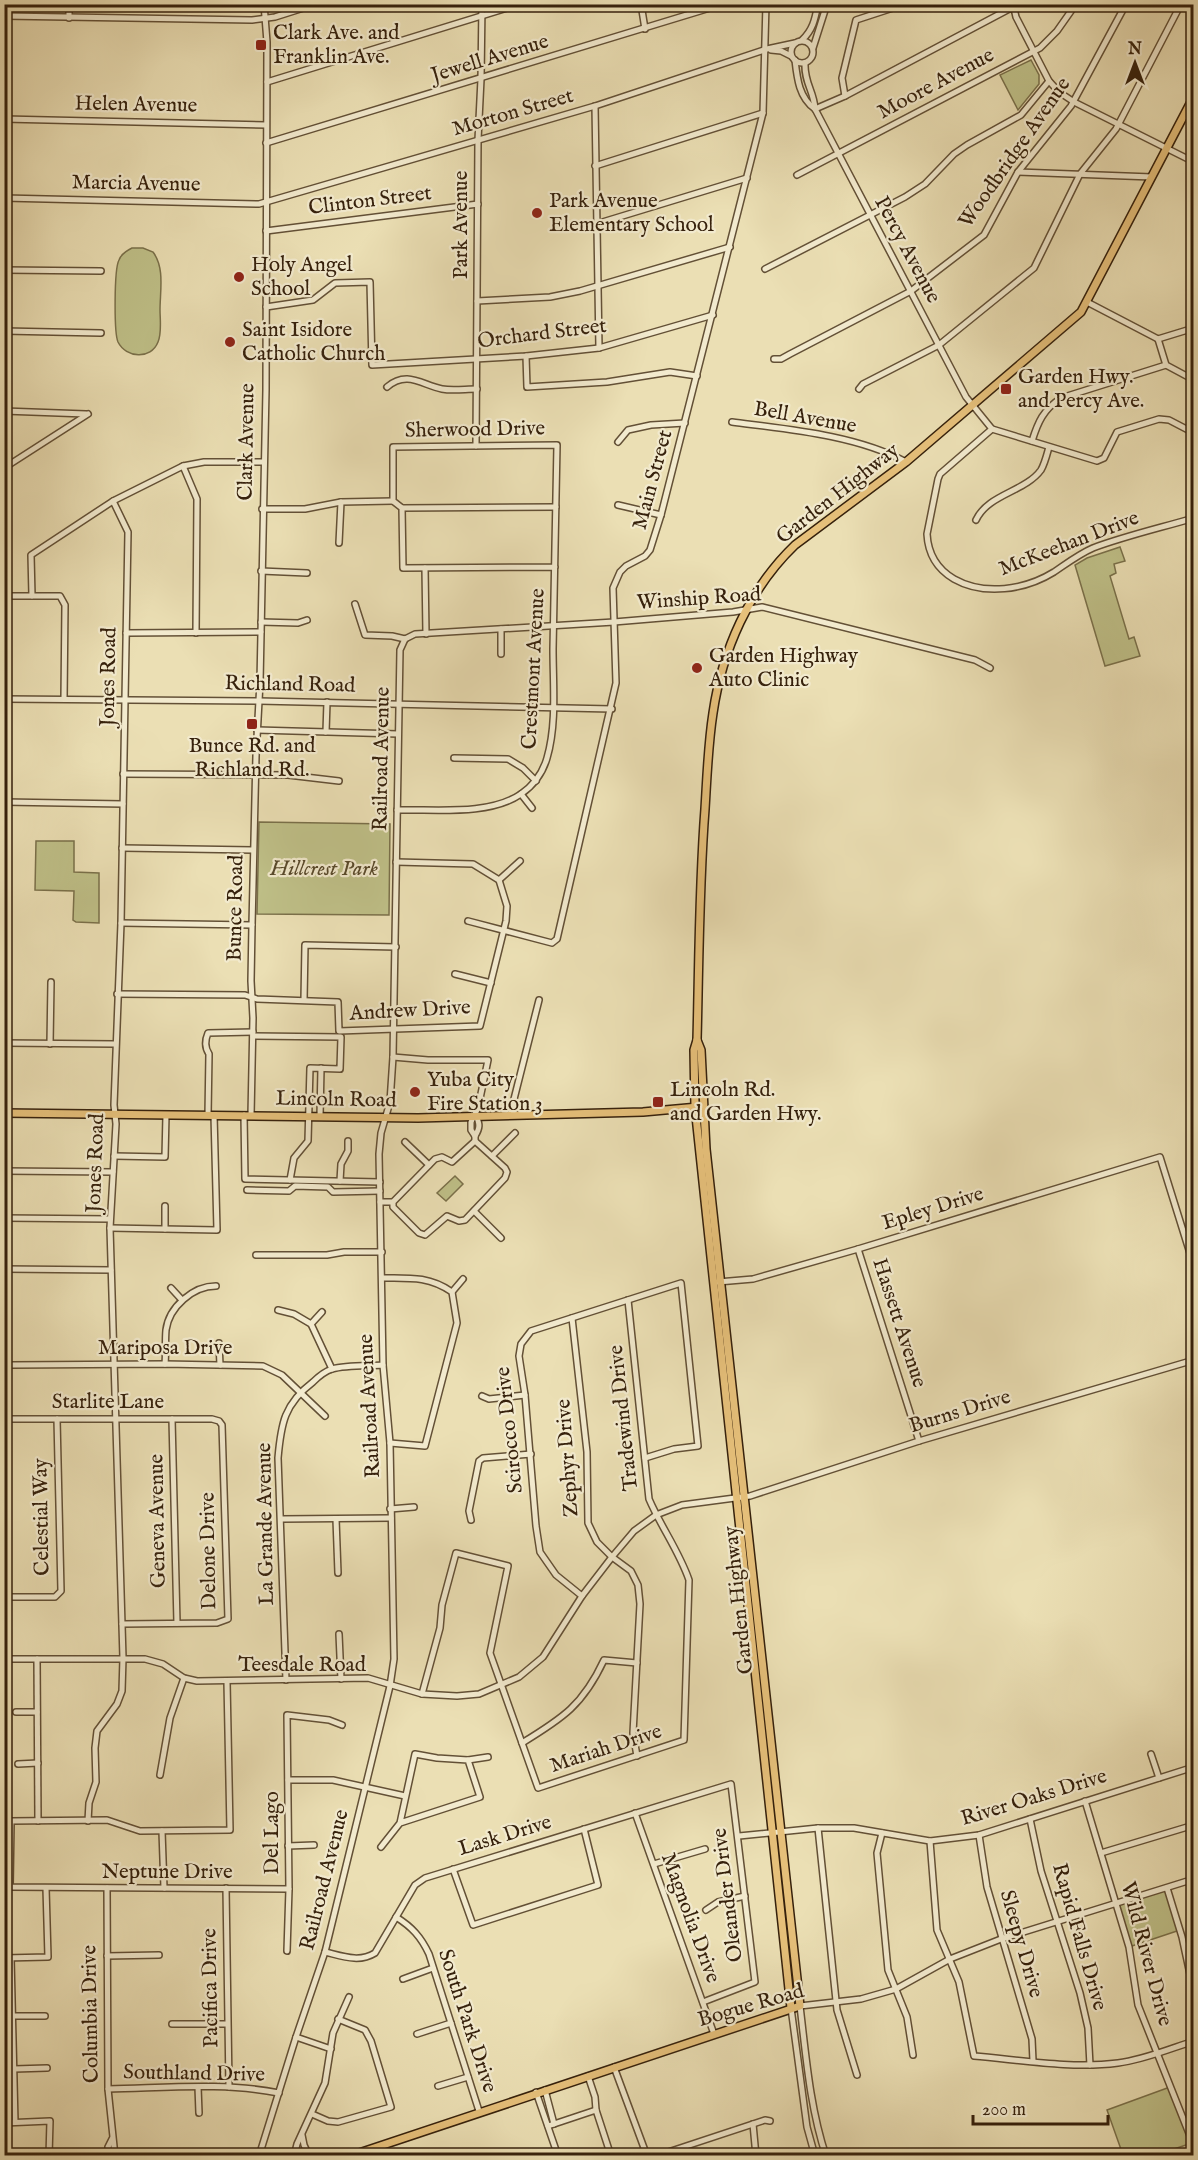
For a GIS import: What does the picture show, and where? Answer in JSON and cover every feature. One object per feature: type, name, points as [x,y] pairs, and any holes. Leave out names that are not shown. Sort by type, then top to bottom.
[{"type":"main road","name":"Garden Highway","points":[[791,2008],[694,1050],[697,1040],[702,850],[712,715],[725,662],[746,610],[767,576],[795,545],[906,462],[1081,312],[1194,96]]},
{"type":"main road","name":"Lincoln Road","points":[[4,1113],[386,1118],[649,1112],[699,1107]]},
{"type":"main road","name":"Garden Highway","points":[[740,1497],[782,1832],[800,2006]]},
{"type":"main road","name":"Bogue Road","points":[[350,2156],[536,2092],[800,2006]]},
{"type":"street","points":[[69,4],[69,18]]},
{"type":"street","name":"Clark Avenue","points":[[260,701],[266,306],[267,82],[264,4]]},
{"type":"street","points":[[4,16],[246,20],[265,19],[316,4]]},
{"type":"street","name":"Park Avenue","points":[[476,446],[478,140],[482,79],[482,4]]},
{"type":"street","points":[[267,82],[520,4]]},
{"type":"street","points":[[641,4],[645,30]]},
{"type":"street","name":"Jewell Avenue","points":[[266,143],[645,30],[723,4]]},
{"type":"street","points":[[766,4],[767,49],[781,51],[805,63],[813,56],[813,48],[827,4]]},
{"type":"street","points":[[793,58],[791,51],[795,43],[810,33],[818,4]]},
{"type":"street","points":[[845,96],[842,78],[856,20],[905,4]]},
{"type":"street","name":"Moore Avenue","points":[[797,175],[1034,52],[1057,31],[1076,4]]},
{"type":"street","name":"Woodbridge Avenue","points":[[774,359],[781,359],[910,291],[984,235],[1018,172],[1074,102],[1126,4]]},
{"type":"street","points":[[859,389],[863,384],[939,345],[1034,268],[1080,174],[1119,124],[1181,4]]},
{"type":"street","points":[[814,109],[845,96],[1013,6],[1049,81],[1059,92],[1074,102],[1194,162]]},
{"type":"street","points":[[801,40],[809,42],[813,48]]},
{"type":"street","name":"Morton Street","points":[[266,201],[595,106],[767,49],[795,43]]},
{"type":"street","name":"Main Street","points":[[504,932],[552,943],[557,939],[612,709],[616,683],[612,596],[620,572],[626,566],[645,556],[650,550],[661,515],[764,113],[767,49]]},
{"type":"street","name":"Percy Avenue","points":[[793,58],[801,91],[808,105],[814,109]]},
{"type":"street","name":"Percy Avenue","points":[[805,63],[805,77],[814,101],[814,109],[966,397],[992,429]]},
{"type":"street","points":[[765,270],[905,197],[925,184],[967,144],[1021,115],[1049,81]]},
{"type":"street","points":[[595,106],[596,286],[599,348]]},
{"type":"street","points":[[595,166],[764,113]]},
{"type":"street","name":"Helen Avenue","points":[[4,119],[266,125]]},
{"type":"street","points":[[1018,172],[1152,177]]},
{"type":"street","points":[[596,224],[747,178]]},
{"type":"street","name":"Marcia Avenue","points":[[4,198],[257,204],[266,201]]},
{"type":"street","name":"Clinton Street","points":[[266,231],[478,204]]},
{"type":"street","points":[[477,301],[550,297],[596,286],[730,246]]},
{"type":"street","points":[[4,270],[101,271]]},
{"type":"street","name":"Orchard Street","points":[[266,306],[313,300],[334,283],[369,282],[372,365],[526,356],[599,348],[712,315]]},
{"type":"street","points":[[1087,302],[1158,339],[1194,328]]},
{"type":"street","points":[[4,331],[101,333]]},
{"type":"street","points":[[1158,339],[1166,365],[1194,380]]},
{"type":"street","points":[[526,356],[527,387],[608,382],[670,372],[697,376]]},
{"type":"street","points":[[1032,441],[1042,415],[1047,408],[1061,398],[1166,365]]},
{"type":"street","points":[[387,387],[394,381],[419,380],[441,389],[477,389]]},
{"type":"street","points":[[4,411],[88,414],[4,468]]},
{"type":"street","points":[[992,429],[1097,461],[1104,458],[1117,432],[1154,419],[1169,420],[1194,435],[1192,447],[1194,456]]},
{"type":"street","name":"Bell Avenue","points":[[732,422],[803,431],[847,441],[889,453],[906,462]]},
{"type":"street","points":[[618,442],[628,430],[651,424],[685,423]]},
{"type":"street","name":"McKeehan Drive","points":[[992,429],[940,474],[937,485],[927,534],[929,550],[943,570],[957,580],[988,589],[1005,590],[1048,575],[1093,548],[1194,518]]},
{"type":"street","name":"Sherwood Drive","points":[[393,501],[393,447],[556,445]]},
{"type":"street","name":"Crestmont Avenue","points":[[397,810],[482,808],[499,805],[521,794],[536,781],[546,760],[551,742],[556,445]]},
{"type":"street","points":[[976,520],[982,509],[1036,476],[1043,465],[1049,447]]},
{"type":"street","points":[[32,596],[32,555],[112,501],[183,466],[204,462],[263,462]]},
{"type":"street","points":[[183,466],[197,499],[196,633]]},
{"type":"street","name":"Jones Road","points":[[88,1821],[88,1803],[96,1782],[94,1748],[97,1731],[117,1704],[122,1691],[123,1658],[110,1219],[121,923],[128,532],[112,501]]},
{"type":"street","points":[[262,509],[305,509],[341,502],[393,501],[402,508],[556,507]]},
{"type":"street","points":[[339,543],[341,502]]},
{"type":"street","points":[[618,504],[661,515]]},
{"type":"street","points":[[402,508],[403,568],[555,567]]},
{"type":"street","points":[[425,568],[426,634]]},
{"type":"street","points":[[261,571],[307,573]]},
{"type":"street","points":[[4,596],[60,596],[65,605],[64,699]]},
{"type":"street","points":[[355,604],[365,635],[405,639]]},
{"type":"street","name":"Winship Road","points":[[405,639],[410,635],[614,622],[762,607],[975,660],[990,668]]},
{"type":"street","points":[[261,622],[298,623],[307,620]]},
{"type":"street","points":[[501,629],[501,654]]},
{"type":"street","points":[[126,633],[261,633]]},
{"type":"street","name":"Railroad Avenue","points":[[259,2156],[325,1952],[390,1686],[394,1659],[390,1443],[383,1365],[380,1144],[390,1102],[393,1057],[400,650],[405,639]]},
{"type":"street","name":"Richland Road","points":[[4,699],[327,702],[612,709]]},
{"type":"street","name":"Bunce Road","points":[[260,701],[253,850],[253,1034],[245,1179],[290,1180]]},
{"type":"street","points":[[326,732],[327,702]]},
{"type":"street","points":[[257,730],[398,734]]},
{"type":"street","points":[[454,758],[508,759],[523,768],[536,781]]},
{"type":"street","points":[[123,774],[297,776],[339,781]]},
{"type":"street","points":[[521,794],[532,807]]},
{"type":"street","points":[[4,802],[123,804]]},
{"type":"street","points":[[122,848],[253,850]]},
{"type":"street","points":[[396,862],[473,864],[499,880],[520,861]]},
{"type":"street","name":"Andrew Drive","points":[[304,1000],[338,1002],[339,1031],[480,1026],[504,932],[507,906],[499,880]]},
{"type":"street","points":[[468,921],[504,932]]},
{"type":"street","points":[[121,923],[252,925]]},
{"type":"street","points":[[117,994],[245,995],[257,999],[304,1000],[305,945],[396,947]]},
{"type":"street","points":[[455,974],[491,983]]},
{"type":"street","points":[[50,1044],[51,982]]},
{"type":"street","points":[[510,1115],[539,1000]]},
{"type":"street","points":[[110,1228],[218,1230],[209,1054],[206,1050],[208,1033],[341,1037],[340,1069],[310,1068],[308,1141],[294,1158],[290,1180],[380,1182]]},
{"type":"street","points":[[4,1042],[115,1044]]},
{"type":"street","points":[[393,1057],[488,1060],[476,1116],[479,1130],[475,1138],[452,1162],[439,1157],[429,1165],[394,1204]]},
{"type":"street","points":[[320,1116],[321,1068]]},
{"type":"street","points":[[114,1156],[165,1156],[166,1114]]},
{"type":"street","points":[[492,1156],[514,1133]]},
{"type":"street","points":[[380,1204],[394,1204],[423,1235],[428,1234],[447,1216],[462,1221],[507,1175],[505,1168],[475,1138]]},
{"type":"street","points":[[340,1181],[341,1164],[348,1150],[348,1141]]},
{"type":"street","points":[[405,1142],[429,1165]]},
{"type":"street","name":"Epley Drive","points":[[717,1282],[753,1279],[1160,1156],[1194,1266]]},
{"type":"street","points":[[4,1171],[113,1172]]},
{"type":"street","points":[[246,1190],[289,1191],[295,1186],[328,1187],[333,1192],[380,1191]]},
{"type":"street","points":[[165,1206],[165,1229]]},
{"type":"street","points":[[474,1211],[501,1238]]},
{"type":"street","points":[[4,1218],[110,1219]]},
{"type":"street","name":"Hassett Avenue","points":[[858,1249],[919,1441]]},
{"type":"street","points":[[256,1255],[382,1252]]},
{"type":"street","points":[[4,1269],[111,1270]]},
{"type":"street","points":[[382,1278],[413,1278],[439,1283],[452,1292],[457,1323],[425,1446],[390,1443]]},
{"type":"street","points":[[452,1292],[463,1279]]},
{"type":"street","name":"Scirocco Drive","points":[[582,1596],[556,1575],[540,1552],[525,1395],[519,1356],[521,1344],[531,1331],[681,1283],[698,1446],[674,1449],[645,1458]]},
{"type":"street","points":[[165,1364],[166,1329],[182,1300],[208,1286],[216,1286]]},
{"type":"street","points":[[171,1288],[182,1300]]},
{"type":"street","name":"Tradewind Drive","points":[[628,1300],[649,1499],[684,1565],[689,1580],[684,1740]]},
{"type":"street","points":[[278,1310],[294,1314],[310,1324],[332,1369],[383,1365]]},
{"type":"street","points":[[310,1324],[322,1312]]},
{"type":"street","name":"Zephyr Drive","points":[[572,1318],[588,1452],[588,1523],[597,1542],[631,1571],[638,1585],[640,1604],[633,1733],[637,1755]]},
{"type":"street","name":"Mariposa Drive","points":[[4,1343],[5,1359],[8,1365],[263,1366],[282,1375],[325,1416]]},
{"type":"street","points":[[219,1343],[220,1365]]},
{"type":"street","name":"Burns Drive","points":[[740,1497],[919,1441],[1194,1360]]},
{"type":"street","name":"La Grande Avenue","points":[[286,1680],[282,1519],[278,1458],[281,1430],[288,1409],[300,1392],[332,1369]]},
{"type":"street","points":[[482,1396],[489,1399],[525,1395]]},
{"type":"street","name":"Starlite Lane","points":[[4,1419],[212,1419]]},
{"type":"street","name":"Celestial Way","points":[[5,1597],[55,1598],[61,1591],[57,1419]]},
{"type":"street","name":"Geneva Avenue","points":[[172,1419],[177,1623]]},
{"type":"street","name":"Delone Drive","points":[[122,1624],[222,1622],[228,1617],[223,1431],[220,1423],[212,1419]]},
{"type":"street","points":[[471,1520],[469,1511],[479,1461],[483,1458],[531,1454]]},
{"type":"street","name":"Teesdale Road","points":[[6,1659],[145,1659],[163,1664],[184,1678],[198,1681],[368,1678],[422,1694],[457,1696],[479,1694],[519,1677],[543,1657],[582,1596],[634,1531],[656,1515],[682,1505],[740,1497]]},
{"type":"street","points":[[390,1509],[414,1507]]},
{"type":"street","points":[[282,1519],[391,1518]]},
{"type":"street","points":[[336,1519],[338,1573]]},
{"type":"street","points":[[422,1694],[440,1628],[442,1605],[456,1553],[508,1566],[490,1653],[522,1743],[560,1720],[580,1700],[595,1679],[604,1660],[637,1663]]},
{"type":"street","points":[[4,1574],[6,1659]]},
{"type":"street","points":[[339,1634],[341,1679]]},
{"type":"street","points":[[37,1659],[38,1821],[106,1820],[140,1831],[230,1830],[227,1682]]},
{"type":"street","points":[[160,1775],[170,1718],[184,1678]]},
{"type":"street","points":[[16,1712],[37,1712]]},
{"type":"street","name":"Del Lago","points":[[287,1951],[289,1888],[287,1715],[329,1720],[342,1725]]},
{"type":"street","name":"Mariah Drive","points":[[522,1743],[538,1788],[684,1740]]},
{"type":"street","points":[[381,1847],[400,1823],[415,1754],[468,1760],[488,1757]]},
{"type":"street","points":[[1151,1754],[1159,1778]]},
{"type":"street","points":[[400,1823],[480,1797],[468,1760]]},
{"type":"street","points":[[18,1764],[38,1763]]},
{"type":"street","name":"River Oaks Drive","points":[[739,1836],[818,1828],[854,1828],[930,1841],[979,1835],[1194,1767]]},
{"type":"street","points":[[288,1780],[333,1780],[405,1796]]},
{"type":"street","name":"Lask Drive","points":[[325,1952],[355,1959],[368,1958],[375,1953],[415,1885],[425,1878],[731,1784]]},
{"type":"street","name":"Oleander Drive","points":[[703,2002],[755,1982],[731,1784]]},
{"type":"street","name":"Wild River Drive","points":[[1085,1801],[1128,1947],[1138,2005],[1194,2146]]},
{"type":"street","name":"Magnolia Drive","points":[[635,1813],[714,2034]]},
{"type":"street","name":"Rapid Falls Drive","points":[[1030,1819],[1041,1870],[1080,1993],[1088,2028],[1090,2065]]},
{"type":"street","name":"Neptune Drive","points":[[38,1821],[10,1821],[10,1887],[289,1888]]},
{"type":"street","points":[[1101,1853],[1194,1825]]},
{"type":"street","points":[[818,1828],[836,2002],[856,2075]]},
{"type":"street","points":[[453,1869],[472,1925],[598,1885],[584,1829]]},
{"type":"street","points":[[162,1831],[164,1888]]},
{"type":"street","points":[[882,1833],[877,1853],[888,1970],[907,2017],[914,2055]]},
{"type":"street","name":"Sleepy Drive","points":[[979,1835],[987,1887],[1032,2039],[1033,2061]]},
{"type":"street","points":[[930,1841],[937,1930],[959,1982],[974,2055],[1090,2065],[1119,2063],[1194,2041]]},
{"type":"street","points":[[288,1846],[314,1845]]},
{"type":"street","points":[[654,1864],[705,1849]]},
{"type":"street","name":"Bogue Road","points":[[800,2006],[861,1999],[896,1989],[950,1959],[1001,1939],[1194,1880]]},
{"type":"street","points":[[15,2122],[8,1958],[48,1958],[46,1888]]},
{"type":"street","name":"Columbia Drive","points":[[107,1888],[108,2089],[115,2156]]},
{"type":"street","name":"Pacifica Drive","points":[[226,1888],[229,2087]]},
{"type":"street","points":[[1167,1888],[1182,1936],[1194,1993]]},
{"type":"street","points":[[706,1910],[718,1902],[745,1896]]},
{"type":"street","name":"South Park Drive","points":[[396,1917],[411,1927],[423,1941],[479,2111]]},
{"type":"street","points":[[107,1956],[159,1955]]},
{"type":"street","points":[[403,1979],[433,1968]]},
{"type":"street","points":[[294,2156],[325,2083],[333,2033],[349,1997]]},
{"type":"street","name":"Garden Highway","points":[[800,2006],[810,2087],[826,2156]]},
{"type":"street","name":"Garden Highway","points":[[791,2008],[800,2083],[814,2153]]},
{"type":"street","points":[[12,2016],[45,2016]]},
{"type":"street","points":[[312,2114],[328,2121],[338,2122],[391,2107],[371,2041],[365,2030],[338,2019]]},
{"type":"street","points":[[417,2034],[451,2023]]},
{"type":"street","points":[[172,2024],[227,2024]]},
{"type":"street","points":[[296,2037],[331,2049]]},
{"type":"street","points":[[614,2067],[647,2156]]},
{"type":"street","points":[[14,2069],[47,2068]]},
{"type":"street","points":[[438,2086],[468,2076]]},
{"type":"street","points":[[588,2076],[611,2156]]},
{"type":"street","points":[[198,2087],[199,2113]]},
{"type":"street","name":"Southland Drive","points":[[108,2089],[229,2087],[279,2092]]},
{"type":"street","points":[[545,2090],[558,2156]]},
{"type":"street","points":[[536,2092],[551,2126]]},
{"type":"street","points":[[551,2126],[596,2110]]},
{"type":"street","points":[[656,2156],[765,2120],[770,2121]]},
{"type":"street","points":[[4,2122],[50,2121],[49,2156]]},
{"type":"street","points":[[753,2124],[756,2156]]},
{"type":"street","points":[[302,2133],[309,2156]]},
{"type":"street","name":"Columbia Drive","points":[[108,2156],[108,2147],[112,2139]]},
{"type":"street","points":[[814,2153],[823,2148]]},
{"type":"green space","points":[[1031,60],[1039,75],[1039,84],[1018,110],[1000,75]]},
{"type":"green space","points":[[132,248],[143,248],[153,252],[159,265],[161,280],[158,342],[150,352],[138,355],[127,351],[118,342],[116,327],[117,266],[121,256]]},
{"type":"green space","points":[[1120,547],[1125,561],[1114,564],[1116,573],[1110,576],[1129,639],[1134,637],[1140,656],[1105,666],[1075,565],[1087,558]]},
{"type":"green space","name":"Hillcrest Park","points":[[259,822],[390,824],[389,915],[257,914]]},
{"type":"green space","points":[[36,841],[74,841],[74,872],[99,873],[99,923],[73,920],[74,891],[35,890]]},
{"type":"green space","points":[[455,1176],[463,1184],[446,1201],[437,1193]]},
{"type":"green space","points":[[1167,1888],[1180,1930],[1129,1947],[1116,1903]]},
{"type":"green space","points":[[1170,2087],[1192,2143],[1156,2155],[1123,2155],[1107,2110]]},
{"type":"place","name":"Clark Ave. and Franklin Ave.","points":[[261,45]]},
{"type":"place","name":"Park Avenue Elementary School","points":[[537,213]]},
{"type":"place","name":"Holy Angel School","points":[[239,277]]},
{"type":"place","name":"Saint Isidore Catholic Church","points":[[230,342]]},
{"type":"place","name":"Garden Hwy. and Percy Ave.","points":[[1006,389]]},
{"type":"place","name":"Garden Highway Auto Clinic","points":[[697,668]]},
{"type":"place","name":"Bunce Rd. and Richland Rd.","points":[[252,724]]},
{"type":"place","name":"Yuba City Fire Station 3","points":[[415,1092]]},
{"type":"place","name":"Lincoln Rd. and Garden Hwy.","points":[[658,1102]]}]
